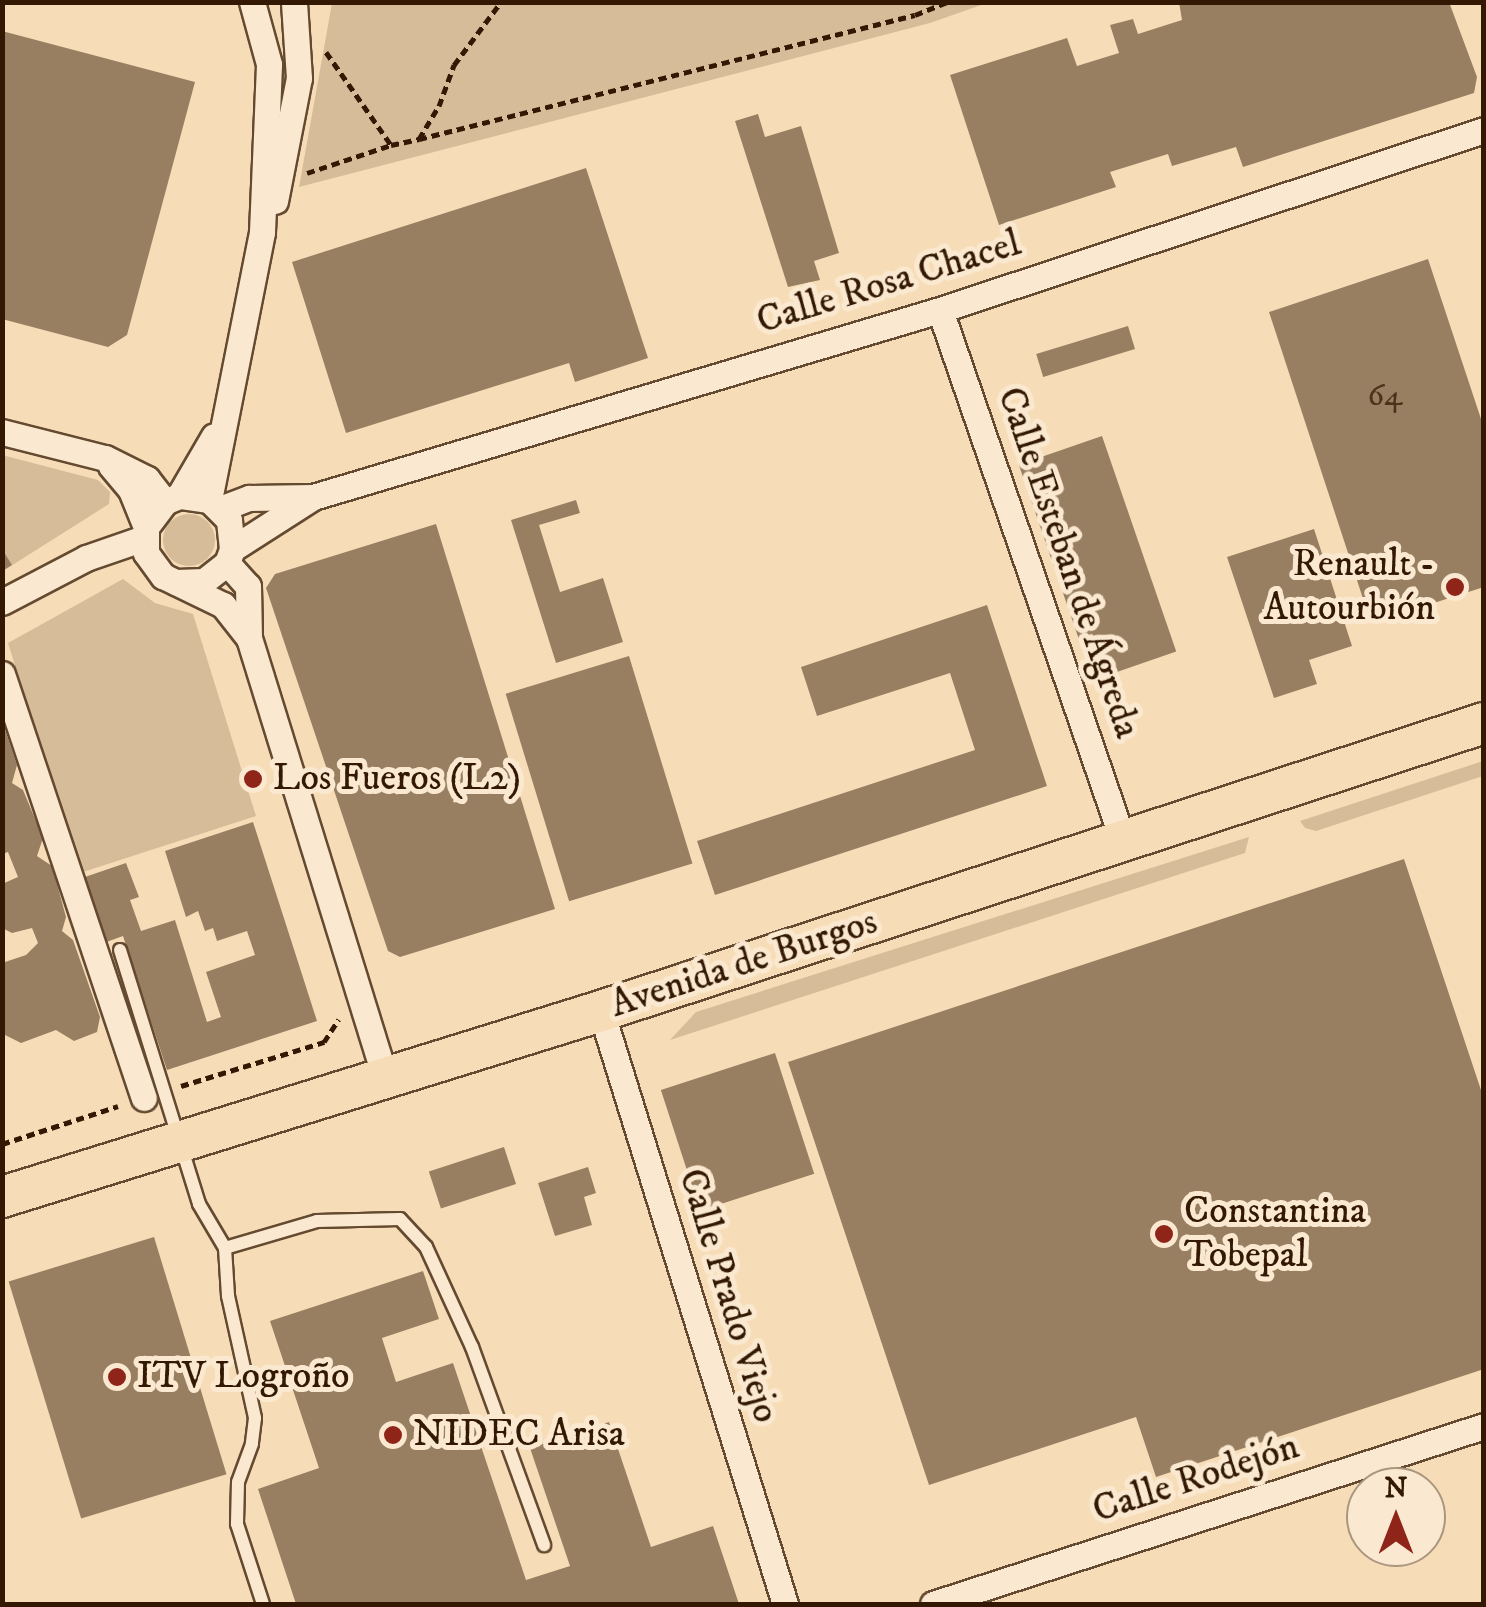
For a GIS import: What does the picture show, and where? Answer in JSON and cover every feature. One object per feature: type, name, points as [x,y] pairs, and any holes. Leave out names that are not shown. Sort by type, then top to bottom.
[{"type":"main road","name":"Avenida de Burgos","points":[[2,1196],[600,1011],[1484,723]]},
{"type":"street","points":[[214,504],[224,419],[262,232],[268,64],[252,2]]},
{"type":"street","points":[[262,232],[269,223],[281,182],[300,78],[294,5]]},
{"type":"street","name":"Calle Rosa Chacel","points":[[214,504],[250,498],[314,496],[940,310],[1484,130]]},
{"type":"street","name":"Calle Esteban de Ágreda","points":[[940,310],[1122,841]]},
{"type":"street","points":[[2,602],[86,558],[145,533],[224,419]]},
{"type":"street","points":[[2,432],[105,458],[147,479],[172,499],[214,504],[229,520],[229,556],[248,586],[249,638],[385,1077]]},
{"type":"street","points":[[105,458],[131,490],[152,566],[223,605],[249,638]]},
{"type":"street","name":"Calle Rosa Chacel","points":[[229,556],[314,496]]},
{"type":"street","points":[[176,582],[204,581],[229,556]]},
{"type":"street","points":[[2,674],[155,1094]]},
{"type":"street","name":"Calle Prado Viejo","points":[[600,1011],[784,1604]]},
{"type":"street","name":"Calle Rodejón","points":[[932,1604],[1484,1426]]},
{"type":"lane","points":[[120,950],[155,1094],[182,1140],[199,1204],[225,1248],[228,1296],[254,1418],[252,1444],[238,1482],[237,1524],[263,1604]]},
{"type":"lane","points":[[225,1248],[317,1221],[400,1220],[426,1247],[472,1347],[544,1545]]},
{"type":"path","points":[[419,139],[454,64],[500,2]]},
{"type":"path","points":[[281,182],[392,144],[915,15],[946,2]]},
{"type":"path","points":[[294,5],[392,144]]},
{"type":"path","points":[[2,1144],[324,1042],[335,1020],[364,1012]]},
{"type":"shaded area","points":[[332,2],[987,3],[930,23],[299,187]]},
{"type":"shaded area","points":[[2,455],[98,480],[110,492],[109,504],[3,571]]},
{"type":"shaded area","points":[[189,514],[207,522],[215,540],[207,558],[189,566],[171,558],[163,540],[171,522]]},
{"type":"shaded area","points":[[123,579],[155,603],[193,614],[256,816],[80,873],[8,643]]},
{"type":"shaded area","points":[[1483,761],[1483,776],[1316,831],[1305,828],[1300,821]]},
{"type":"shaded area","points":[[1249,837],[1245,853],[670,1040],[696,1012]]},
{"type":"building","points":[[1179,2],[1449,2],[1477,77],[1474,93],[1243,167],[1236,147],[1172,166],[1168,154],[1110,172],[1116,187],[999,225],[950,75],[1067,38],[1077,66],[1119,53],[1110,25],[1133,19],[1138,34],[1182,20]]},
{"type":"building","points":[[2,31],[195,82],[127,335],[108,347],[2,319]]},
{"type":"building","points":[[758,114],[765,137],[801,126],[839,253],[814,261],[820,280],[788,287],[735,121]]},
{"type":"building","points":[[586,168],[648,358],[575,382],[569,363],[346,433],[292,262]]},
{"type":"building","points":[[1428,259],[1484,428],[1484,587],[1371,623],[1269,312]]},
{"type":"building","points":[[1128,326],[1135,349],[1043,377],[1036,354]]},
{"type":"building","points":[[1102,436],[1176,652],[1093,680],[1019,465]]},
{"type":"building","points":[[576,500],[580,513],[539,525],[560,592],[603,578],[623,642],[556,663],[511,520]]},
{"type":"building","points":[[436,524],[555,909],[400,957],[388,951],[266,588],[275,574]]},
{"type":"building","points":[[1314,529],[1352,646],[1309,660],[1317,684],[1274,698],[1227,557]]},
{"type":"building","points":[[2,549],[12,565],[2,571]]},
{"type":"building","points":[[987,605],[1047,786],[715,895],[697,841],[975,750],[950,673],[817,716],[801,667]]},
{"type":"building","points":[[629,656],[692,864],[569,901],[506,694]]},
{"type":"building","points":[[3,724],[17,765],[12,783],[23,790],[43,838],[37,856],[52,866],[66,917],[62,931],[73,940],[100,1017],[97,1032],[74,1041],[56,1030],[21,1043],[5,1035],[2,1026],[2,963],[26,955],[38,943],[32,928],[12,933],[2,928],[2,884],[18,877],[8,852],[2,854]]},
{"type":"building","points":[[253,822],[317,1021],[167,1070],[123,936],[98,945],[76,880],[126,863],[139,897],[130,900],[141,931],[175,920],[207,1022],[221,1017],[206,972],[255,955],[247,931],[217,941],[213,928],[205,931],[198,911],[186,917],[165,851]]},
{"type":"building","name":"Constantina Tobepal","points":[[1404,859],[1484,1099],[1484,1369],[1156,1477],[1136,1417],[929,1485],[788,1062]]},
{"type":"building","points":[[775,1053],[814,1174],[700,1211],[661,1090]]},
{"type":"building","points":[[504,1147],[516,1184],[441,1209],[429,1171]]},
{"type":"building","points":[[588,1167],[596,1193],[584,1197],[592,1225],[555,1236],[538,1183]]},
{"type":"building","name":"ITV Logroño","points":[[154,1237],[227,1474],[81,1519],[9,1281]]},
{"type":"building","name":"NIDEC Arisa","points":[[423,1271],[439,1319],[382,1338],[396,1382],[453,1363],[526,1580],[570,1566],[530,1448],[609,1422],[651,1547],[713,1526],[739,1604],[296,1604],[258,1489],[319,1468],[270,1321]]},
{"type":"place","name":"Renault - Autourbión","points":[[1455,587]]},
{"type":"place","name":"Los Fueros (L2)","points":[[253,779]]},
{"type":"place","name":"Constantina Tobepal","points":[[1164,1234]]},
{"type":"place","name":"ITV Logroño","points":[[117,1377]]},
{"type":"place","name":"NIDEC Arisa","points":[[393,1435]]}]
